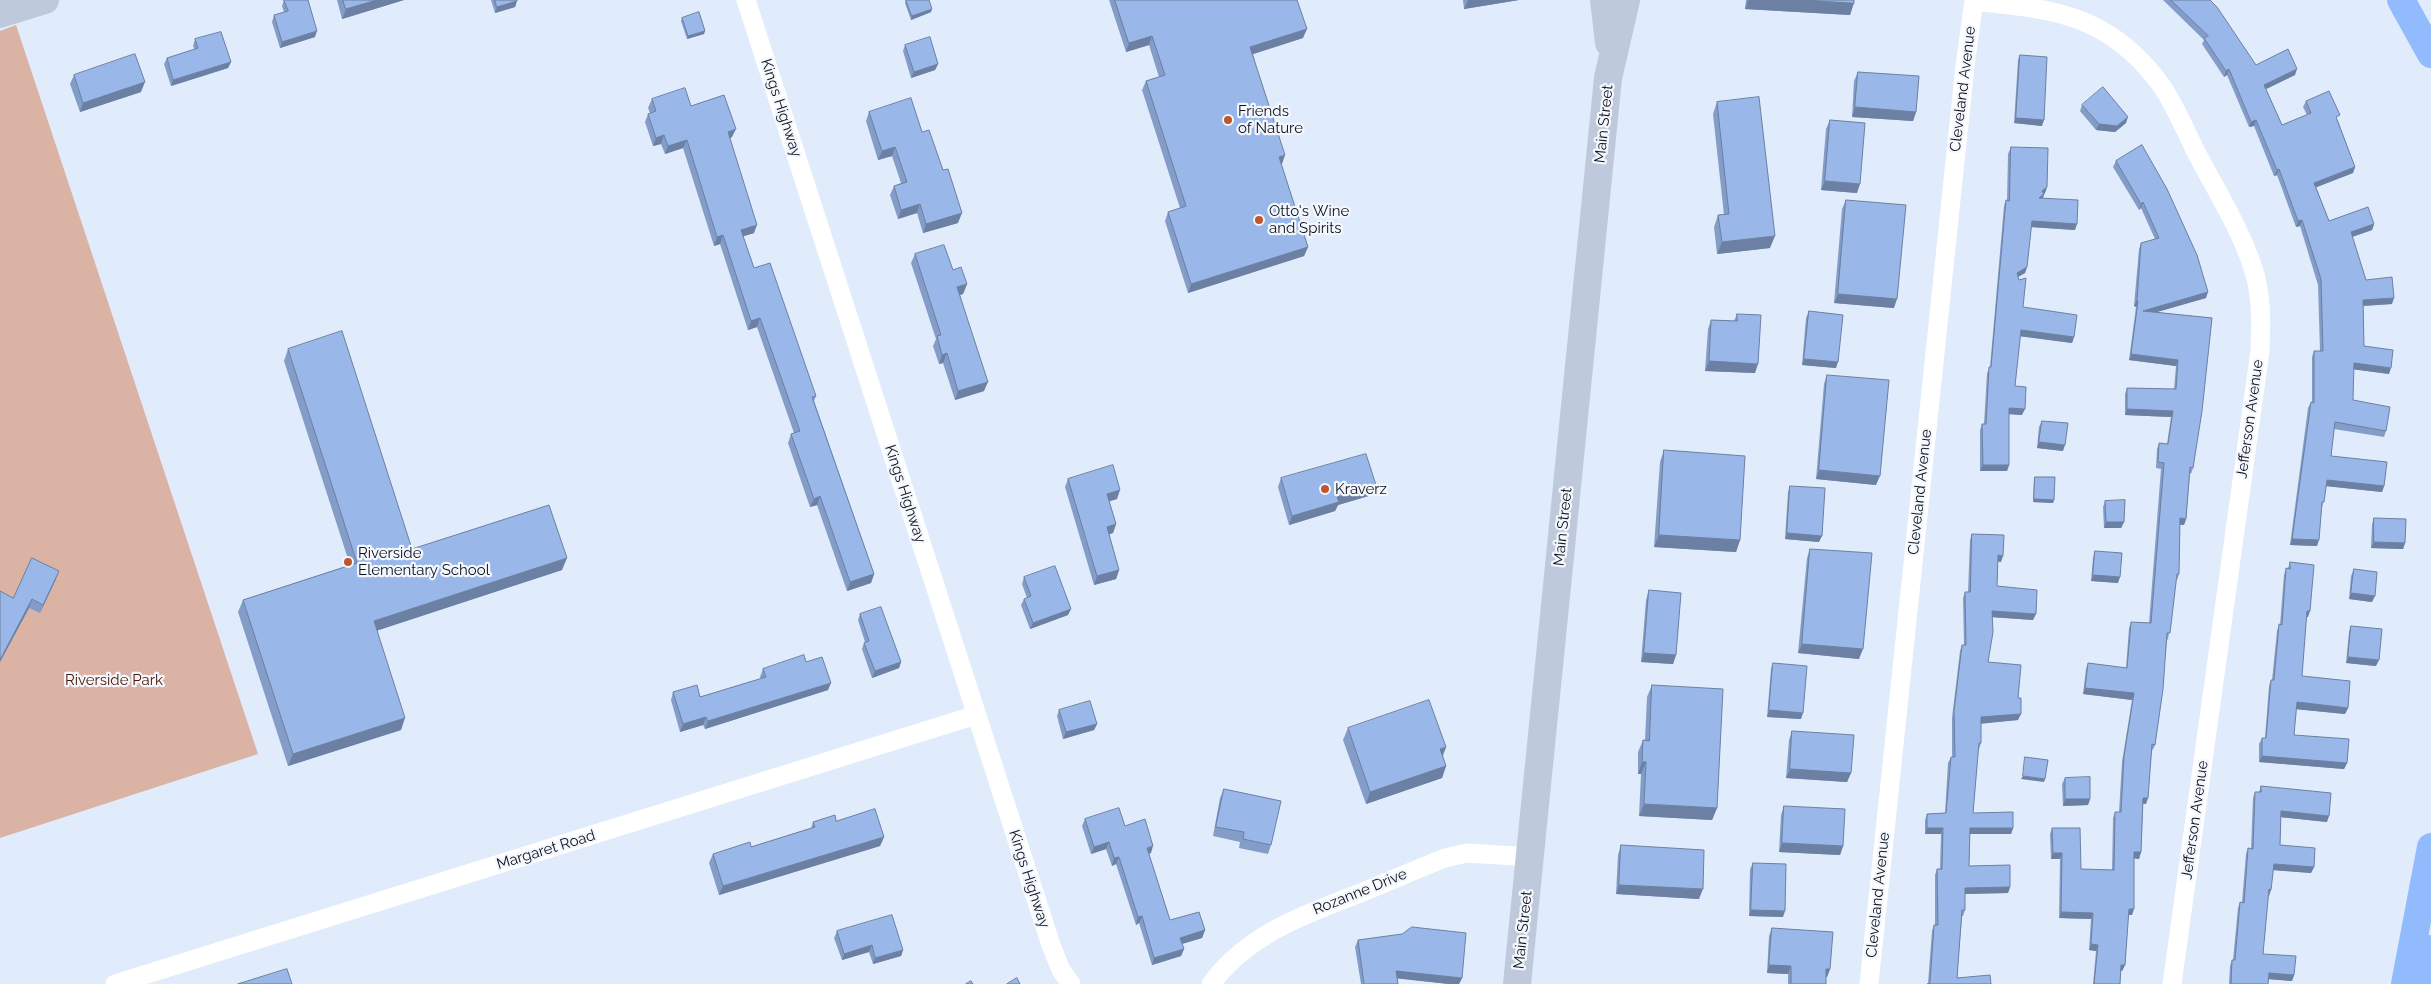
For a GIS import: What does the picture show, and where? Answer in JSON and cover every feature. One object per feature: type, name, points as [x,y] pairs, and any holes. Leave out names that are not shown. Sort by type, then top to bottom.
[{"type":"highway","points":[[2400,0],[2431,54]]},
{"type":"highway","points":[[2404,984],[2431,847]]},
{"type":"highway","points":[[2423,984],[2431,949]]},
{"type":"main road","points":[[0,14],[45,0]]},
{"type":"main road","name":"Main Street","points":[[1604,0],[1611,70]]},
{"type":"main road","name":"Main Street","points":[[1517,984],[1608,78],[1626,0]]},
{"type":"street","name":"Kings Highway","points":[[746,0],[1051,945],[1061,970],[1071,984]]},
{"type":"street","name":"Cleveland Avenue","points":[[1869,984],[1962,86],[1974,0]]},
{"type":"street","name":"Jefferson Avenue","points":[[1974,0],[2050,11],[2070,17],[2099,29],[2120,42],[2142,62],[2161,85],[2235,226],[2253,268],[2258,286],[2261,327],[2260,351],[2172,984]]},
{"type":"street","name":"Margaret Road","points":[[115,984],[976,715]]},
{"type":"street","name":"Rozanne Drive","points":[[1212,984],[1242,951],[1265,934],[1294,919],[1445,858],[1466,853],[1531,857]]},
{"type":"green space","name":"Riverside Park","points":[[16,25],[258,754],[0,838],[0,31]]},
{"type":"building","points":[[284,0],[308,0],[317,31],[282,42],[274,15],[288,11]]},
{"type":"building","points":[[343,0],[377,0],[346,9]]},
{"type":"building","points":[[495,0],[517,0],[517,1],[497,7]]},
{"type":"building","points":[[906,0],[929,0],[932,9],[912,16]]},
{"type":"building","points":[[1115,0],[1297,0],[1307,29],[1250,47],[1285,155],[1279,157],[1308,247],[1191,284],[1168,212],[1186,206],[1146,81],[1165,75],[1152,36],[1129,43]]},
{"type":"building","points":[[1802,0],[1854,0],[1854,3]]},
{"type":"building","points":[[2171,0],[2210,0],[2217,7],[2256,65],[2288,49],[2297,69],[2264,85],[2282,125],[2311,113],[2306,101],[2329,91],[2340,115],[2336,117],[2355,167],[2314,183],[2329,221],[2368,207],[2374,224],[2351,232],[2366,280],[2392,277],[2394,298],[2363,300],[2364,346],[2393,350],[2391,368],[2354,363],[2353,400],[2390,407],[2386,431],[2335,422],[2331,456],[2387,462],[2384,486],[2327,480],[2324,502],[2322,502],[2319,540],[2292,539],[2311,402],[2314,403],[2314,351],[2323,351],[2321,279],[2302,220],[2298,221],[2279,169],[2277,170],[2256,120],[2251,122],[2229,69],[2226,71],[2204,38],[2208,36]]},
{"type":"building","points":[[699,12],[705,31],[688,36],[682,18]]},
{"type":"building","points":[[221,32],[231,62],[173,80],[167,58],[198,48],[195,39]]},
{"type":"building","points":[[930,37],[938,64],[914,72],[905,45]]},
{"type":"building","points":[[135,54],[145,82],[83,103],[74,75]]},
{"type":"building","points":[[2020,55],[2047,57],[2044,120],[2016,118]]},
{"type":"building","points":[[1858,72],[1919,76],[1916,112],[1855,107]]},
{"type":"building","points":[[2103,87],[2128,117],[2117,126],[2099,124],[2082,105]]},
{"type":"building","points":[[685,88],[691,106],[724,95],[736,129],[728,132],[757,225],[741,230],[754,268],[770,263],[816,396],[812,397],[874,574],[850,582],[820,496],[814,499],[791,434],[800,431],[760,318],[751,321],[723,235],[717,237],[687,140],[668,146],[664,135],[656,138],[648,114],[656,111],[652,99]]},
{"type":"building","points":[[1759,97],[1775,236],[1722,242],[1718,215],[1729,214],[1717,102]]},
{"type":"building","points":[[911,98],[922,132],[929,130],[943,170],[948,169],[962,213],[926,224],[920,204],[901,210],[894,186],[907,182],[895,147],[882,151],[869,112]]},
{"type":"building","points":[[1830,120],[1865,123],[1860,184],[1825,181]]},
{"type":"building","points":[[2142,145],[2167,189],[2197,255],[2208,292],[2143,311],[2212,318],[2202,411],[2193,468],[2190,467],[2186,519],[2180,518],[2179,574],[2177,574],[2170,633],[2167,633],[2163,689],[2155,745],[2152,744],[2148,798],[2143,798],[2141,852],[2134,852],[2134,909],[2129,909],[2125,965],[2121,965],[2120,984],[2094,984],[2098,945],[2091,944],[2093,913],[2061,912],[2062,853],[2053,853],[2052,828],[2080,828],[2081,869],[2114,870],[2115,812],[2121,812],[2124,756],[2134,693],[2085,688],[2088,663],[2127,668],[2131,622],[2151,623],[2164,463],[2158,462],[2159,443],[2168,444],[2173,411],[2127,409],[2127,388],[2176,389],[2178,360],[2131,354],[2138,301],[2141,243],[2159,238],[2143,202],[2141,204],[2116,161]]},
{"type":"building","points":[[2011,147],[2048,148],[2047,187],[2042,191],[2044,194],[2039,198],[2078,200],[2077,224],[2032,221],[2027,267],[2017,273],[2019,280],[2026,278],[2023,307],[2077,315],[2074,337],[2021,330],[2015,386],[2026,387],[2025,409],[2009,408],[2009,465],[1983,465],[1982,424],[1986,424],[1989,367],[1991,367],[2006,200],[2009,201]]},
{"type":"building","points":[[1846,200],[1906,205],[1897,299],[1838,294]]},
{"type":"building","points":[[944,245],[953,270],[961,267],[967,284],[957,287],[988,382],[958,391],[947,353],[942,355],[937,336],[941,335],[915,254]]},
{"type":"building","points":[[1809,311],[1843,315],[1838,362],[1804,359]]},
{"type":"building","points":[[1737,314],[1761,315],[1758,364],[1709,361],[1711,320],[1737,321]]},
{"type":"building","points":[[342,331],[412,549],[549,505],[567,558],[374,621],[405,718],[293,754],[243,600],[357,563],[288,349]]},
{"type":"building","points":[[1827,375],[1889,380],[1880,476],[1819,470]]},
{"type":"building","points":[[2042,421],[2068,423],[2065,445],[2039,442]]},
{"type":"building","points":[[1664,450],[1745,456],[1740,540],[1659,535]]},
{"type":"building","points":[[1366,454],[1376,485],[1337,497],[1339,502],[1292,516],[1281,478]]},
{"type":"building","points":[[1113,465],[1120,490],[1107,494],[1116,524],[1107,527],[1119,570],[1097,576],[1068,479]]},
{"type":"building","points":[[2035,477],[2055,477],[2054,500],[2034,499]]},
{"type":"building","points":[[1790,486],[1825,488],[1822,536],[1787,533]]},
{"type":"building","points":[[2125,500],[2124,522],[2106,522],[2105,501]]},
{"type":"building","points":[[2374,518],[2406,519],[2405,543],[2374,542]]},
{"type":"building","points":[[1972,534],[2004,535],[2003,556],[1998,555],[1997,586],[2037,590],[2036,614],[1992,611],[1993,632],[1988,662],[2021,665],[2018,698],[2021,698],[2021,714],[1981,717],[1981,743],[1979,743],[1973,813],[2013,812],[2013,828],[1970,828],[1969,866],[2010,865],[2010,887],[1965,888],[1965,910],[1962,910],[1957,978],[1990,975],[1991,984],[1927,984],[1930,983],[1934,925],[1938,925],[1937,869],[1942,869],[1943,828],[1927,828],[1927,814],[1946,813],[1951,757],[1955,757],[1954,711],[1962,645],[1966,645],[1965,592],[1970,592]]},
{"type":"building","points":[[1810,549],[1872,553],[1863,649],[1802,644]]},
{"type":"building","points":[[2095,551],[2122,553],[2120,577],[2093,575]]},
{"type":"building","points":[[32,558],[59,571],[43,605],[32,599],[0,660],[0,591],[13,598]]},
{"type":"building","points":[[2290,562],[2314,565],[2310,611],[2307,611],[2302,676],[2350,681],[2348,708],[2297,702],[2294,735],[2349,739],[2347,763],[2262,756],[2262,738],[2266,738],[2271,680],[2274,680],[2279,624],[2282,625],[2286,568],[2290,569]]},
{"type":"building","points":[[1055,566],[1071,609],[1033,623],[1024,599],[1031,596],[1024,577]]},
{"type":"building","points":[[2354,569],[2377,572],[2375,596],[2351,593]]},
{"type":"building","points":[[1649,590],[1681,593],[1676,655],[1644,653]]},
{"type":"building","points":[[881,607],[901,662],[875,671],[864,643],[869,641],[860,614]]},
{"type":"building","points":[[2351,626],[2382,629],[2379,660],[2348,657]]},
{"type":"building","points":[[804,655],[806,662],[822,657],[831,683],[708,721],[706,717],[683,724],[673,692],[697,685],[700,697],[766,677],[763,669]]},
{"type":"building","points":[[1773,663],[1807,666],[1803,713],[1769,710]]},
{"type":"building","points":[[1652,685],[1723,689],[1717,808],[1644,804],[1646,762],[1642,762],[1643,740],[1649,741]]},
{"type":"building","points":[[1429,700],[1446,747],[1440,749],[1446,766],[1370,792],[1348,728]]},
{"type":"building","points":[[1090,701],[1097,724],[1066,732],[1059,710]]},
{"type":"building","points":[[1792,731],[1854,735],[1851,773],[1790,769]]},
{"type":"building","points":[[2025,757],[2048,760],[2045,779],[2023,776]]},
{"type":"building","points":[[2090,777],[2090,799],[2065,799],[2065,778]]},
{"type":"building","points":[[2261,786],[2331,793],[2329,816],[2281,811],[2280,845],[2315,848],[2314,867],[2274,864],[2271,890],[2269,889],[2263,954],[2296,956],[2294,975],[2269,973],[2268,984],[2231,984],[2232,960],[2235,960],[2240,902],[2244,903],[2248,848],[2253,849],[2255,792],[2261,792]]},
{"type":"building","points":[[1224,789],[1281,801],[1271,845],[1243,839],[1244,832],[1216,827]]},
{"type":"building","points":[[1784,806],[1845,809],[1843,846],[1782,843]]},
{"type":"building","points":[[1119,808],[1125,826],[1145,819],[1153,846],[1147,848],[1170,920],[1199,912],[1205,930],[1180,938],[1184,949],[1154,958],[1142,916],[1138,917],[1119,857],[1114,858],[1109,842],[1094,847],[1085,819]]},
{"type":"building","points":[[875,809],[884,837],[723,886],[713,854],[750,842],[751,847],[815,827],[813,822],[835,815],[836,821]]},
{"type":"building","points":[[1621,845],[1704,850],[1703,889],[1619,885]]},
{"type":"building","points":[[1753,863],[1786,864],[1785,911],[1751,910]]},
{"type":"building","points":[[892,915],[903,950],[875,958],[872,945],[844,954],[837,931]]},
{"type":"building","points":[[1412,927],[1466,933],[1462,978],[1396,971],[1398,984],[1364,984],[1358,940],[1402,934]]},
{"type":"building","points":[[1772,928],[1833,932],[1830,969],[1826,969],[1826,984],[1791,984],[1791,966],[1769,965]]},
{"type":"building","points":[[287,969],[292,984],[238,984]]},
{"type":"building","points":[[1017,978],[1020,984],[1007,984]]},
{"type":"place","name":"Friends of Nature","points":[[1228,120]]},
{"type":"place","name":"Otto's Wine and Spirits","points":[[1259,220]]},
{"type":"place","name":"Kraverz","points":[[1325,489]]},
{"type":"place","name":"Riverside Elementary School","points":[[348,562]]}]
